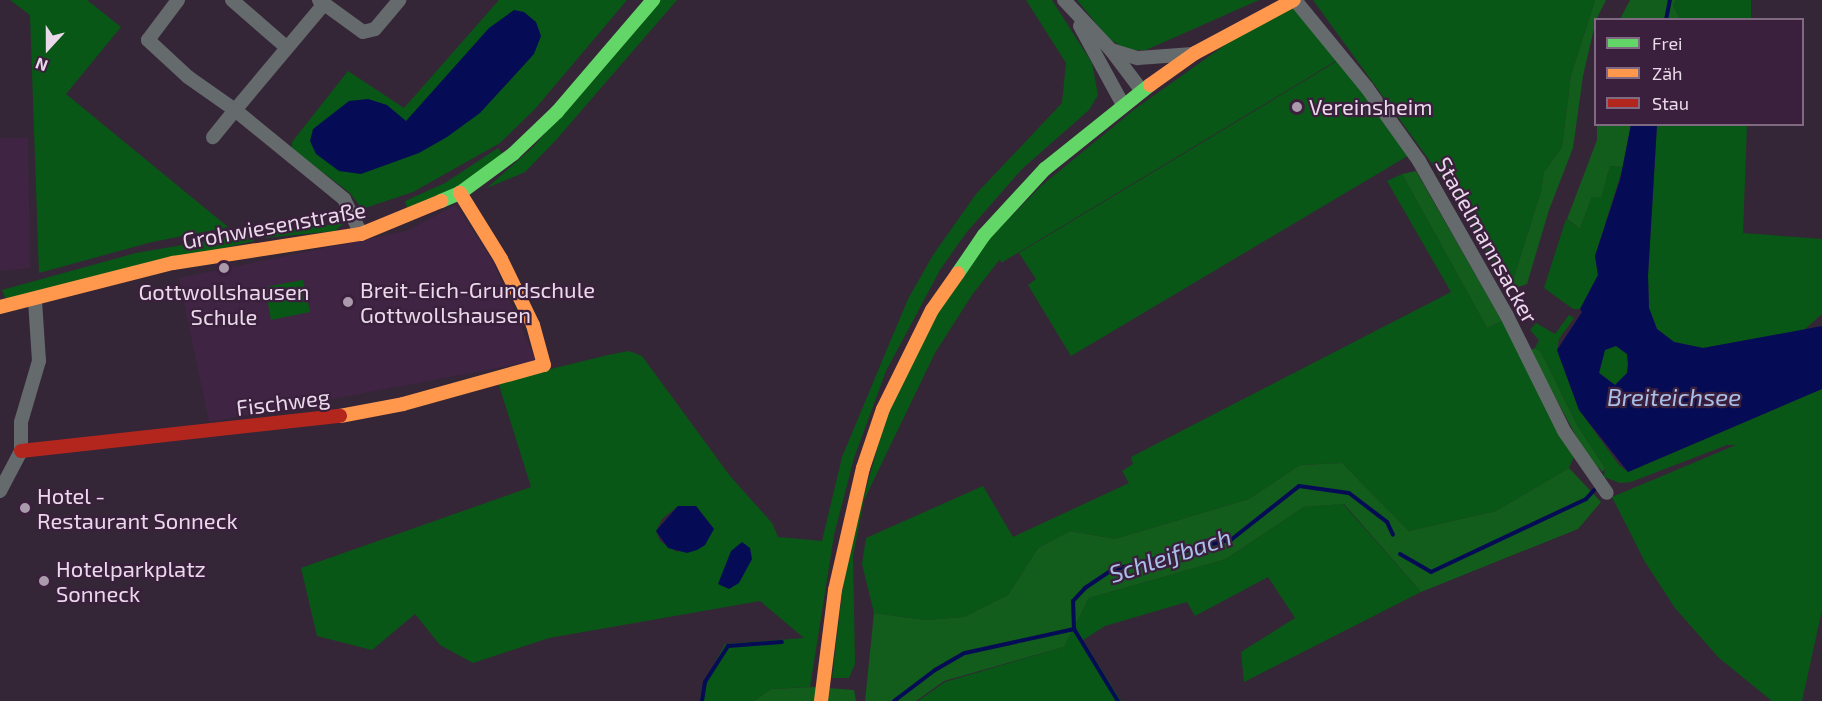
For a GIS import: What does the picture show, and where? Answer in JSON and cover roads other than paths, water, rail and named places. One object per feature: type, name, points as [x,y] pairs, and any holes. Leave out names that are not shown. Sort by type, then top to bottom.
[{"type":"street","points":[[178,0],[152,32],[148,40],[150,46],[235,110],[344,199],[361,234]]},
{"type":"street","points":[[232,0],[286,47]]},
{"type":"street","points":[[213,137],[322,2],[363,32],[375,29],[399,0]]},
{"type":"street","name":"Grohwiesenstraße","points":[[0,307],[35,300],[173,263],[361,234],[460,193],[513,154],[557,112],[652,0]]},
{"type":"street","points":[[821,701],[837,579],[863,468],[909,350],[932,310],[984,235],[1045,169],[1123,105],[1195,53],[1294,0]]},
{"type":"street","name":"Stadelmannsacker","points":[[1294,0],[1368,88],[1419,161],[1507,316],[1564,431],[1607,493]]},
{"type":"street","points":[[1068,5],[1111,50],[1142,91]]},
{"type":"street","points":[[1068,5],[1123,105]]},
{"type":"street","points":[[1111,50],[1138,58],[1195,53]]},
{"type":"street","name":"Fischweg","points":[[21,451],[330,418],[403,404],[544,366],[533,324],[501,259],[460,193]]},
{"type":"street","points":[[0,491],[2,480],[21,451],[21,422],[39,361],[35,300]]},
{"type":"water","points":[[514,10],[524,12],[536,22],[541,36],[534,54],[480,113],[447,137],[419,153],[361,174],[339,171],[316,154],[310,141],[313,129],[349,101],[368,99],[387,105],[406,121],[489,28]]},
{"type":"water","name":"Breiteichsee","points":[[1631,126],[1657,126],[1648,276],[1649,308],[1657,329],[1674,342],[1703,348],[1822,326],[1822,389],[1628,472],[1579,410],[1557,350],[1582,312],[1580,309],[1598,275],[1595,256],[1620,180]],"holes":[[[1616,346],[1627,354],[1627,373],[1615,385],[1599,373],[1605,350]]]},
{"type":"water","points":[[678,506],[696,506],[714,529],[705,545],[697,550],[687,553],[668,548],[656,531]]},
{"type":"water","points":[[742,542],[750,548],[752,559],[739,583],[729,589],[718,584],[731,551]]},
{"type":"waterway","points":[[1666,18],[1670,0]]},
{"type":"waterway","name":"Schleifbach","points":[[894,701],[935,670],[965,653],[1074,629],[1073,601],[1085,588],[1112,570],[1232,539],[1299,486],[1349,493],[1387,522],[1393,535]]},
{"type":"waterway","name":"Schleifbach","points":[[1400,554],[1431,572],[1586,499],[1594,490]]},
{"type":"waterway","points":[[1074,629],[1118,701]]},
{"type":"waterway","points":[[702,701],[705,682],[728,646],[782,642]]},
{"type":"place","name":"Vereinsheim","points":[[1297,107]]},
{"type":"place","name":"Gottwollshausen Schule","points":[[224,268]]},
{"type":"place","name":"Breit-Eich-Grundschule Gottwollshausen","points":[[348,302]]},
{"type":"place","name":"Hotel - Restaurant Sonneck","points":[[25,508]]},
{"type":"place","name":"Hotelparkplatz Sonneck","points":[[44,581]]}]
